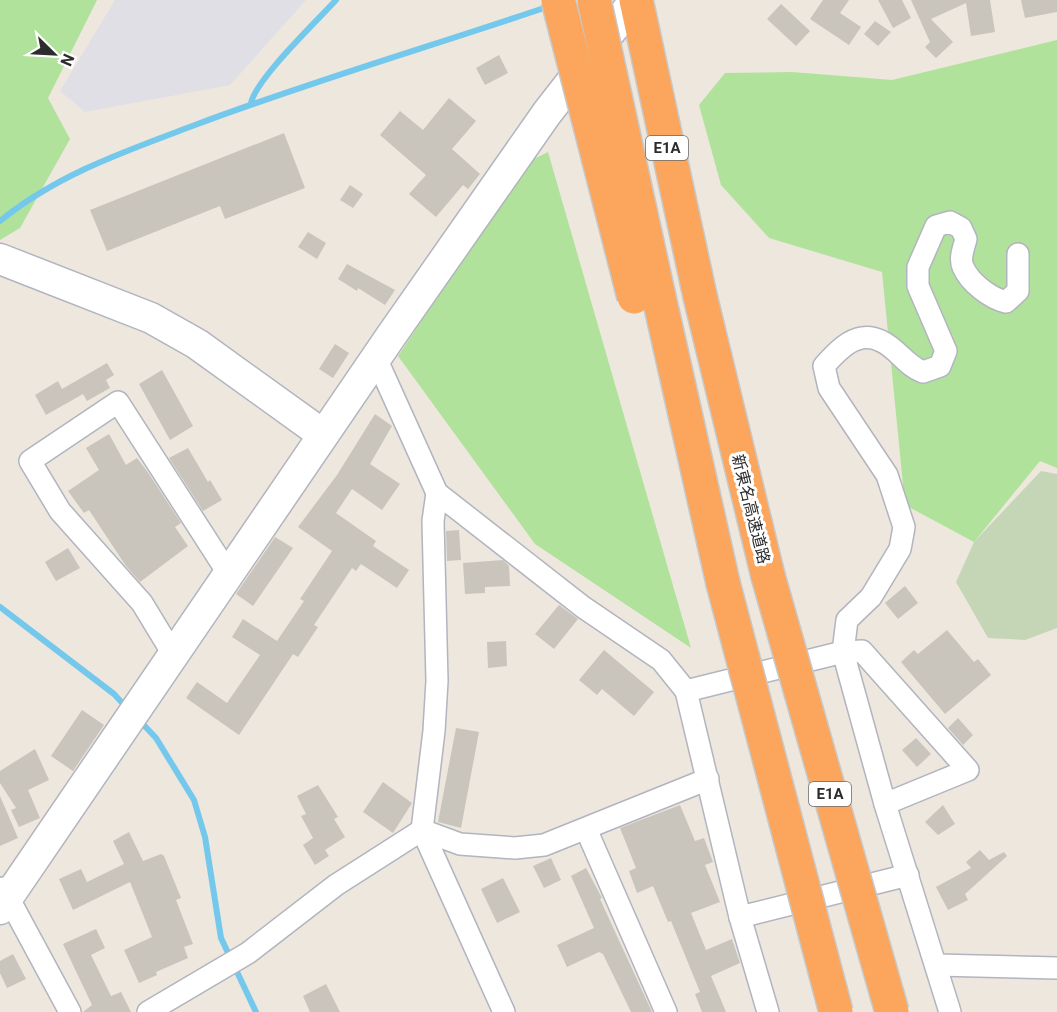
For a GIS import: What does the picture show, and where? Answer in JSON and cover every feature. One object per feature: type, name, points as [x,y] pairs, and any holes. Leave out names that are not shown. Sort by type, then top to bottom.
[{"type":"highway","points":[[558,0],[646,295]]},
{"type":"highway","name":"E1A","points":[[594,0],[646,295],[689,435],[723,583],[836,1012]]},
{"type":"highway","name":"新東名高速道路","points":[[636,0],[700,296],[768,576],[892,1012]]},
{"type":"street","points":[[70,1012],[3,896],[547,113],[636,0]]},
{"type":"street","points":[[950,1012],[885,804],[843,652],[847,620],[871,597],[883,578],[900,549],[904,527],[887,475],[829,388],[824,366],[843,345],[862,338],[881,341],[912,368],[923,372],[940,366],[945,351],[918,286],[918,267],[936,226],[950,222],[961,228],[966,239],[962,253],[963,267],[990,298],[1006,302],[1017,291],[1018,254]]},
{"type":"street","points":[[0,259],[151,318],[197,344],[322,434]]},
{"type":"street","points":[[376,358],[437,493],[583,607],[661,660],[686,691],[740,917],[768,1012]]},
{"type":"street","points":[[173,654],[142,603],[60,512],[30,460],[118,402],[228,573]]},
{"type":"street","points":[[437,493],[433,521],[437,681],[435,731],[422,830],[504,1012]]},
{"type":"street","points":[[686,691],[843,652],[862,651],[968,770],[885,804]]},
{"type":"street","points":[[422,830],[460,844],[515,848],[544,845],[708,779]]},
{"type":"street","points":[[586,829],[666,1012]]},
{"type":"street","points":[[148,1012],[248,953],[336,885],[422,830]]},
{"type":"street","points":[[740,917],[908,874]]},
{"type":"street","points":[[937,965],[1057,968]]},
{"type":"shaded area","points":[[115,0],[306,0],[230,85],[85,112],[60,91]]},
{"type":"green space","points":[[0,0],[97,0],[48,98],[70,139],[20,228],[0,240]]},
{"type":"green space","points":[[1057,40],[1057,468],[1040,461],[974,542],[905,505],[882,272],[769,238],[721,185],[699,105],[725,73],[792,72],[892,80]]},
{"type":"green space","points":[[548,152],[691,648],[535,544],[398,356],[528,162]]},
{"type":"green space","points":[[1041,471],[1057,474],[1057,628],[1025,640],[988,638],[956,582],[974,542]]},
{"type":"building","points":[[823,0],[849,0],[840,13],[861,27],[849,45],[810,19]]},
{"type":"building","points":[[878,0],[902,0],[911,18],[893,28]]},
{"type":"building","points":[[911,0],[990,0],[995,32],[971,36],[966,3],[931,19],[953,42],[936,58],[925,47],[930,42]]},
{"type":"building","points":[[1021,0],[1057,0],[1057,12],[1025,18]]},
{"type":"building","points":[[781,4],[810,31],[796,46],[767,19]]},
{"type":"building","points":[[875,21],[891,32],[878,46],[864,34]]},
{"type":"building","points":[[499,55],[508,73],[485,85],[476,68]]},
{"type":"building","points":[[449,98],[476,121],[452,149],[480,174],[468,189],[463,185],[436,217],[409,194],[426,175],[380,135],[400,111],[423,130]]},
{"type":"building","points":[[284,133],[305,188],[225,219],[220,206],[107,251],[90,210]]},
{"type":"building","points":[[350,185],[363,194],[353,208],[340,200]]},
{"type":"building","points":[[308,232],[326,243],[317,259],[298,247]]},
{"type":"building","points":[[347,264],[395,290],[385,305],[358,288],[357,291],[338,279]]},
{"type":"building","points":[[335,344],[349,353],[333,378],[319,369]]},
{"type":"building","points":[[107,363],[114,375],[106,380],[110,388],[87,401],[83,394],[46,415],[35,395],[58,381],[62,389]]},
{"type":"building","points":[[162,370],[193,426],[170,440],[139,384]]},
{"type":"building","points":[[375,414],[392,426],[370,464],[400,484],[382,510],[352,489],[336,513],[376,541],[373,546],[409,570],[397,588],[361,564],[356,571],[352,568],[314,625],[318,627],[298,657],[293,654],[239,735],[186,698],[197,682],[227,703],[260,655],[232,637],[243,619],[277,641],[304,601],[300,599],[332,551],[298,527],[337,475]]},
{"type":"building","points":[[109,434],[126,465],[137,458],[147,471],[181,523],[175,527],[188,546],[140,582],[126,566],[89,510],[84,513],[68,491],[99,470],[86,448]]},
{"type":"building","points":[[188,448],[208,482],[210,480],[222,500],[203,511],[169,458]]},
{"type":"building","points":[[459,530],[461,560],[447,561],[446,531]]},
{"type":"building","points":[[275,537],[293,548],[253,606],[236,594]]},
{"type":"building","points":[[68,548],[80,568],[56,581],[45,562]]},
{"type":"building","points":[[503,560],[509,566],[510,586],[485,587],[485,593],[465,594],[463,563]]},
{"type":"building","points":[[905,586],[918,603],[898,619],[885,603]]},
{"type":"building","points":[[559,605],[578,619],[554,649],[535,634]]},
{"type":"building","points":[[947,630],[974,662],[978,659],[991,675],[945,714],[901,662],[914,650],[918,654]]},
{"type":"building","points":[[506,641],[507,666],[488,668],[487,642]]},
{"type":"building","points":[[604,650],[654,692],[634,716],[602,689],[597,695],[579,680]]},
{"type":"building","points":[[82,710],[104,725],[73,771],[51,756]]},
{"type":"building","points":[[958,718],[973,735],[963,745],[948,728]]},
{"type":"building","points":[[456,728],[479,732],[461,828],[438,822]]},
{"type":"building","points":[[916,738],[931,754],[917,767],[902,750]]},
{"type":"building","points":[[35,749],[49,780],[28,790],[40,818],[19,827],[11,810],[16,808],[0,783],[0,771]]},
{"type":"building","points":[[383,782],[412,803],[393,833],[363,812]]},
{"type":"building","points":[[318,785],[338,817],[334,819],[345,837],[325,850],[329,856],[315,865],[303,845],[313,838],[301,816],[306,814],[297,796]]},
{"type":"building","points":[[0,796],[18,838],[0,846]]},
{"type":"building","points":[[680,805],[695,841],[704,838],[713,862],[705,865],[720,902],[691,913],[706,950],[732,939],[740,963],[711,976],[726,1012],[702,1012],[695,994],[700,992],[671,921],[668,922],[653,886],[637,893],[629,871],[636,868],[620,828]]},
{"type":"building","points":[[943,805],[955,824],[938,835],[925,822]]},
{"type":"building","points":[[129,832],[143,861],[161,854],[164,856],[181,898],[176,900],[193,944],[184,947],[188,958],[156,972],[157,975],[139,983],[124,950],[152,937],[130,882],[73,910],[59,879],[81,869],[87,882],[124,864],[113,841]]},
{"type":"building","points":[[980,850],[989,860],[1004,852],[1007,856],[965,894],[968,900],[948,910],[936,887],[971,868],[966,862]]},
{"type":"building","points":[[551,858],[561,880],[544,888],[533,866]]},
{"type":"building","points":[[586,868],[602,898],[600,899],[652,1012],[631,1012],[603,954],[599,952],[567,967],[557,945],[594,928],[571,876]]},
{"type":"building","points":[[503,878],[520,912],[497,923],[481,889]]},
{"type":"building","points":[[96,929],[105,948],[91,955],[111,996],[121,992],[131,1012],[83,1012],[92,1005],[63,944]]},
{"type":"building","points":[[13,954],[26,979],[7,988],[0,973],[0,961]]},
{"type":"building","points":[[326,984],[340,1012],[310,1012],[303,996]]},
{"type":"waterway","points":[[251,103],[255,93],[275,65],[336,0]]},
{"type":"waterway","points":[[0,221],[22,204],[69,177],[144,144],[283,93],[550,6]]},
{"type":"waterway","points":[[0,607],[114,694],[126,707]]},
{"type":"waterway","points":[[140,721],[156,738],[194,800],[205,837],[221,938],[256,1012]]}]
